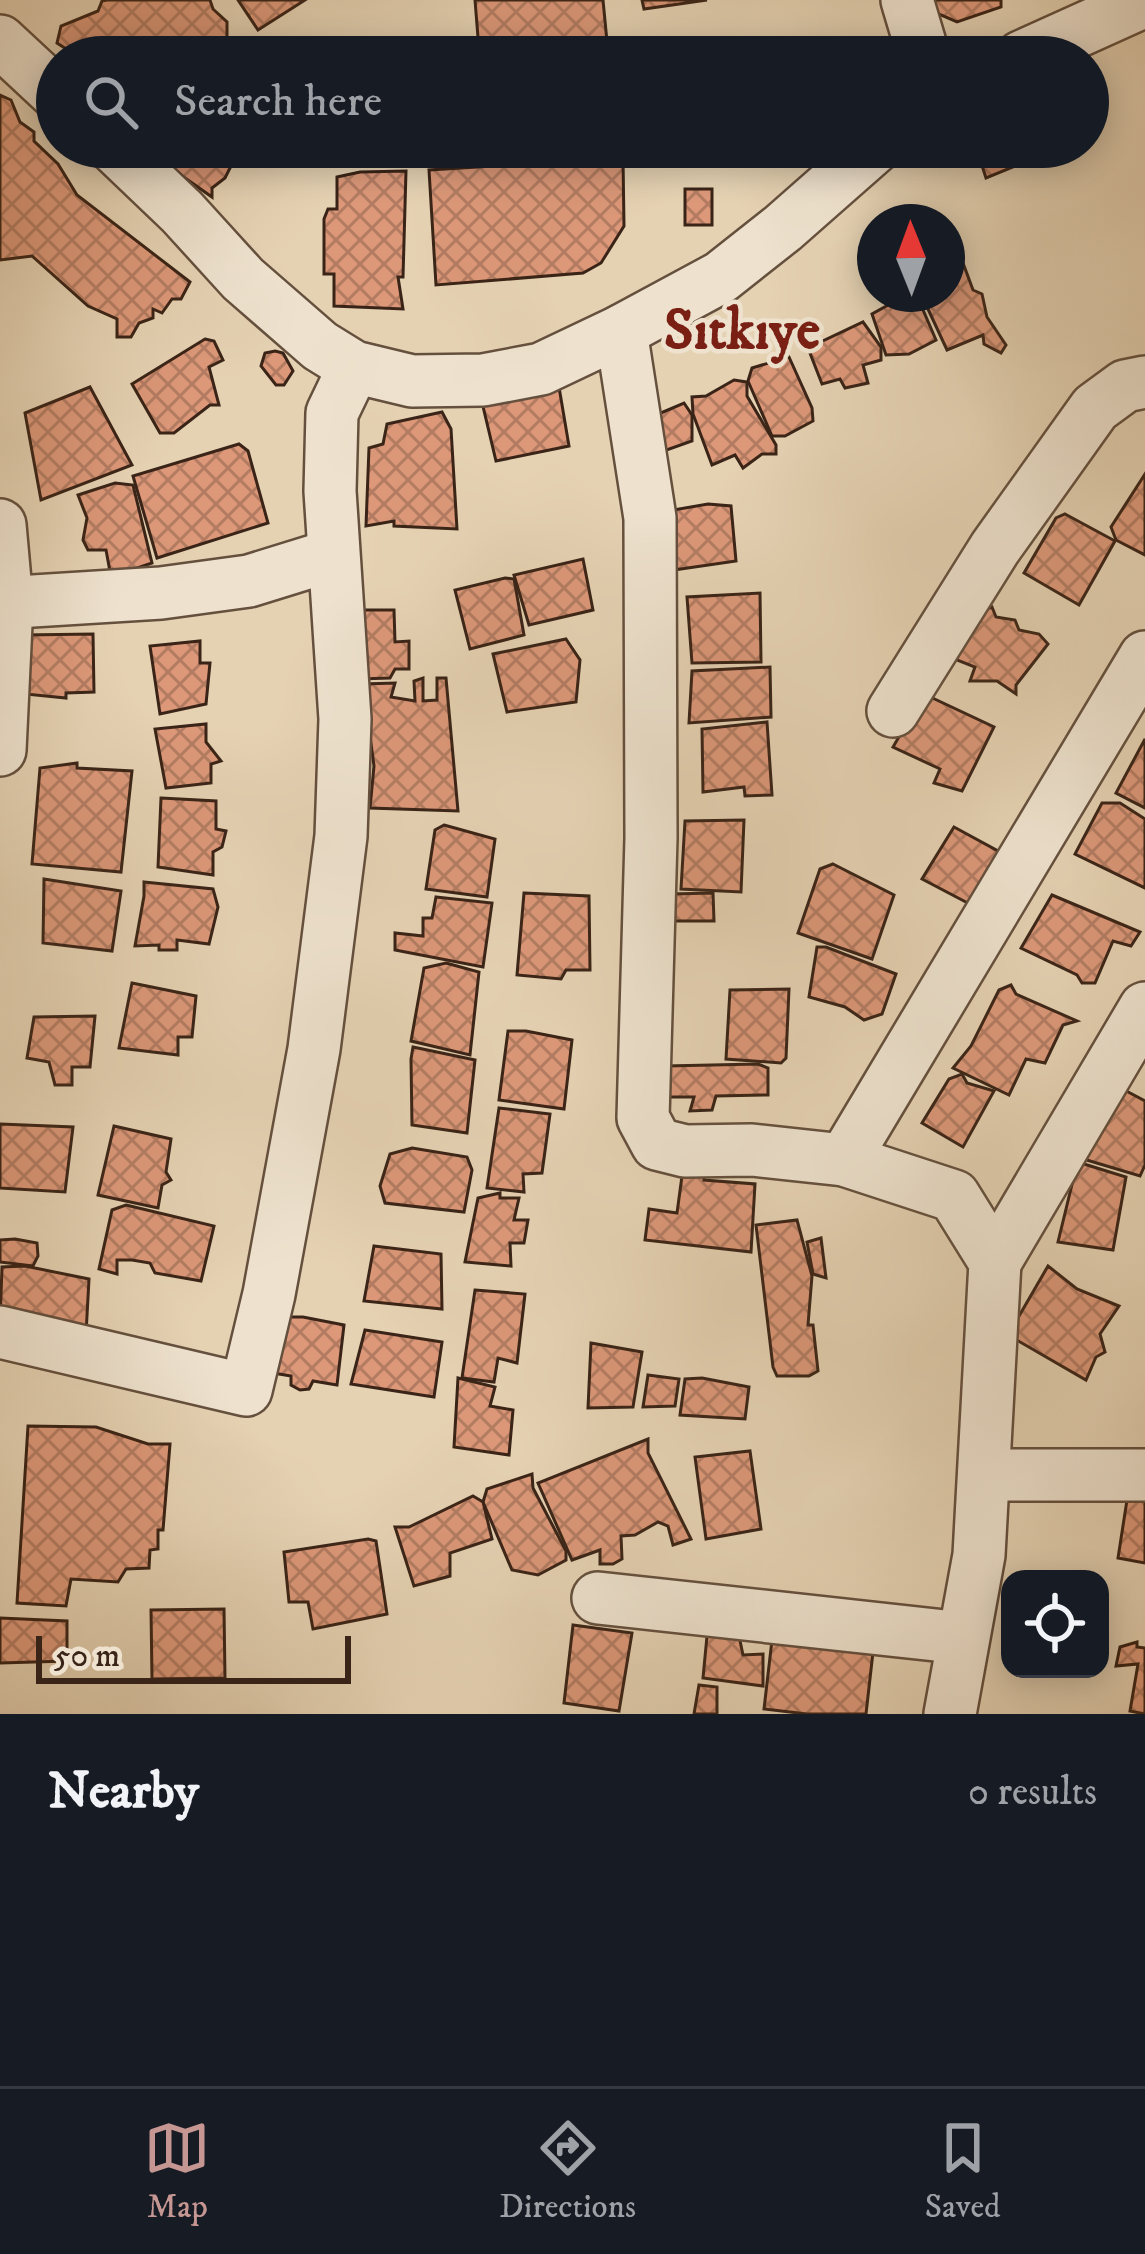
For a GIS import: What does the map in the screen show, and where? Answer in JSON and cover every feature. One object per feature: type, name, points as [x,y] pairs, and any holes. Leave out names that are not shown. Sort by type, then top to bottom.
[{"type":"street","points":[[907,0],[918,36]]},
{"type":"street","points":[[1068,36],[1145,2]]},
{"type":"street","points":[[0,41],[36,74]]},
{"type":"street","points":[[136,168],[243,279],[320,346],[354,367],[412,381],[484,380],[541,369],[621,332],[721,277],[850,168]]},
{"type":"street","points":[[621,332],[650,518],[651,838],[643,1118],[657,1144],[844,1160],[954,1196],[995,1262]]},
{"type":"street","points":[[0,1333],[246,1390],[269,1294],[314,1049],[341,836],[345,719],[330,491],[332,413],[354,367]]},
{"type":"street","points":[[893,711],[994,548],[1095,408],[1125,386],[1145,382]]},
{"type":"street","points":[[0,525],[4,603],[0,750]]},
{"type":"street","points":[[4,603],[161,593],[249,581],[333,555]]},
{"type":"street","points":[[844,1160],[1145,657]]},
{"type":"street","points":[[950,1714],[979,1555],[995,1262],[1145,1008]]},
{"type":"street","points":[[984,1475],[1145,1475]]},
{"type":"street","points":[[598,1598],[963,1638]]},
{"type":"building","points":[[210,0],[227,22],[227,36],[59,36],[61,26],[98,11],[102,1]]},
{"type":"building","points":[[238,0],[305,0],[258,30]]},
{"type":"building","points":[[475,0],[603,0],[606,36],[478,36]]},
{"type":"building","points":[[642,0],[707,0],[644,9]]},
{"type":"building","points":[[925,0],[1001,0],[1001,7],[957,22],[927,9]]},
{"type":"building","points":[[0,95],[11,100],[20,122],[34,132],[36,168],[60,168],[77,195],[190,282],[181,299],[172,299],[162,313],[153,309],[153,318],[139,323],[131,337],[117,337],[117,319],[88,306],[32,256],[0,260]]},
{"type":"building","points":[[171,168],[230,168],[212,188],[212,197]]},
{"type":"building","points":[[623,168],[624,226],[601,263],[583,273],[436,285],[429,170]]},
{"type":"building","points":[[983,168],[1011,168],[986,178]]},
{"type":"building","points":[[406,171],[403,277],[398,277],[403,309],[334,306],[334,274],[324,274],[324,219],[328,209],[337,209],[337,177]]},
{"type":"building","points":[[685,189],[712,189],[712,225],[685,225]]},
{"type":"building","points":[[965,268],[1006,345],[1001,353],[984,344],[983,335],[947,350],[929,312],[965,312]]},
{"type":"building","points":[[924,312],[936,340],[909,354],[886,355],[872,314]]},
{"type":"building","points":[[863,322],[881,347],[881,360],[863,365],[868,383],[845,388],[840,379],[822,384],[808,348]]},
{"type":"building","points":[[205,339],[214,341],[223,360],[209,367],[219,405],[210,405],[174,433],[160,433],[132,384]]},
{"type":"building","points":[[265,353],[283,353],[293,371],[284,385],[276,385],[261,366]]},
{"type":"building","points":[[789,357],[812,408],[813,421],[785,436],[772,436],[748,381],[752,368]]},
{"type":"building","points":[[734,380],[747,382],[747,396],[776,445],[776,454],[762,454],[743,468],[735,455],[712,465],[693,414],[692,397],[706,396]]},
{"type":"building","points":[[90,387],[132,465],[41,500],[25,413]]},
{"type":"building","points":[[559,387],[569,446],[496,461],[481,398]]},
{"type":"building","points":[[684,403],[692,415],[692,441],[661,452],[656,415]]},
{"type":"building","points":[[442,412],[451,429],[457,529],[394,526],[394,521],[366,526],[369,448],[383,444],[387,424]]},
{"type":"building","points":[[239,444],[248,451],[268,523],[157,558],[133,476]]},
{"type":"building","points":[[1145,474],[1145,555],[1116,540],[1111,527]]},
{"type":"building","points":[[115,483],[133,485],[152,563],[111,577],[106,550],[88,550],[83,540],[87,518],[78,495]]},
{"type":"building","points":[[708,504],[731,506],[736,561],[667,571],[662,512]]},
{"type":"building","points":[[1065,514],[1115,541],[1079,605],[1024,573],[1056,518]]},
{"type":"building","points":[[583,559],[593,610],[529,625],[514,575]]},
{"type":"building","points":[[514,579],[524,635],[470,649],[455,590]]},
{"type":"building","points":[[760,593],[761,662],[692,663],[687,597]]},
{"type":"building","points":[[992,607],[996,617],[1015,620],[1019,630],[1039,634],[1048,644],[1016,685],[1016,694],[997,681],[970,681],[975,667],[952,658],[979,612]]},
{"type":"building","points":[[353,610],[394,610],[395,642],[409,641],[409,669],[395,669],[390,678],[359,679]]},
{"type":"building","points":[[93,634],[94,692],[66,693],[66,698],[25,694],[24,635]]},
{"type":"building","points":[[566,639],[580,660],[576,702],[507,712],[493,654]]},
{"type":"building","points":[[200,641],[200,663],[210,663],[206,704],[160,714],[150,646]]},
{"type":"building","points":[[770,667],[771,717],[689,723],[692,671]]},
{"type":"building","points":[[423,678],[423,701],[437,700],[437,678],[446,678],[458,811],[370,808],[374,766],[363,684],[395,683],[391,697],[415,701],[414,681]]},
{"type":"building","points":[[924,694],[994,727],[962,791],[934,783],[940,769],[893,747]]},
{"type":"building","points":[[767,722],[772,795],[745,796],[744,787],[703,792],[702,729]]},
{"type":"building","points":[[206,724],[206,742],[221,761],[211,764],[211,783],[166,788],[155,729]]},
{"type":"building","points":[[1145,739],[1145,808],[1116,793]]},
{"type":"building","points":[[77,763],[77,768],[132,771],[121,872],[32,864],[40,768]]},
{"type":"building","points":[[161,798],[216,801],[216,829],[226,831],[222,847],[213,852],[213,875],[158,867]]},
{"type":"building","points":[[1102,803],[1120,803],[1145,819],[1145,888],[1075,854]]},
{"type":"building","points":[[744,820],[741,892],[681,889],[685,821]]},
{"type":"building","points":[[444,825],[495,839],[487,897],[426,889],[435,830]]},
{"type":"building","points":[[954,827],[1009,857],[983,911],[922,879]]},
{"type":"building","points":[[833,864],[894,895],[872,959],[798,933],[820,869]]},
{"type":"building","points":[[44,879],[121,891],[112,951],[43,943]]},
{"type":"building","points":[[144,882],[213,889],[218,907],[209,944],[177,940],[177,950],[135,946]]},
{"type":"building","points":[[524,893],[589,896],[590,970],[566,970],[561,979],[517,975]]},
{"type":"building","points":[[713,893],[714,921],[673,921],[672,894]]},
{"type":"building","points":[[1052,895],[1140,932],[1131,946],[1113,941],[1095,983],[1082,983],[1077,975],[1021,948]]},
{"type":"building","points":[[436,897],[492,903],[483,967],[395,950],[395,933],[423,936],[423,918],[432,918]]},
{"type":"building","points":[[817,947],[896,974],[882,1014],[864,1020],[845,1007],[809,997]]},
{"type":"building","points":[[446,963],[479,972],[470,1055],[411,1041],[424,968]]},
{"type":"building","points":[[132,983],[196,996],[192,1037],[178,1037],[178,1055],[119,1048]]},
{"type":"building","points":[[1011,985],[1016,994],[1077,1021],[1063,1025],[1045,1063],[1026,1059],[1009,1095],[953,1068],[971,1046],[999,990]]},
{"type":"building","points":[[789,989],[786,1058],[781,1063],[726,1059],[730,990]]},
{"type":"building","points":[[95,1016],[90,1067],[72,1067],[72,1085],[55,1085],[49,1062],[27,1058],[34,1017]]},
{"type":"building","points":[[508,1031],[572,1040],[564,1109],[499,1100]]},
{"type":"building","points":[[413,1047],[475,1060],[467,1133],[412,1125]]},
{"type":"building","points":[[758,1064],[768,1068],[768,1095],[716,1096],[712,1110],[690,1111],[694,1097],[667,1097],[666,1066]]},
{"type":"building","points":[[962,1074],[967,1083],[994,1091],[963,1147],[922,1123],[949,1079]]},
{"type":"building","points":[[1115,1085],[1145,1101],[1145,1165],[1140,1176],[1080,1158]]},
{"type":"building","points":[[499,1108],[550,1114],[542,1173],[523,1174],[524,1192],[487,1188]]},
{"type":"building","points":[[0,1124],[73,1127],[65,1192],[0,1188]]},
{"type":"building","points":[[114,1126],[171,1139],[166,1172],[171,1180],[162,1185],[158,1208],[98,1195]]},
{"type":"building","points":[[412,1148],[467,1157],[472,1170],[464,1212],[385,1203],[380,1186],[390,1154]]},
{"type":"building","points":[[1084,1164],[1126,1177],[1113,1250],[1058,1242],[1076,1168]]},
{"type":"building","points":[[704,1175],[704,1180],[755,1184],[751,1252],[645,1240],[649,1209],[677,1213],[682,1176]]},
{"type":"building","points":[[500,1193],[500,1198],[519,1198],[514,1220],[528,1220],[524,1243],[510,1243],[511,1266],[465,1262],[478,1198]]},
{"type":"building","points":[[126,1205],[214,1226],[201,1281],[155,1273],[150,1263],[132,1260],[117,1260],[117,1274],[99,1269],[112,1210]]},
{"type":"building","points":[[797,1220],[812,1276],[808,1325],[813,1325],[818,1371],[809,1376],[777,1376],[756,1225]]},
{"type":"building","points":[[821,1238],[826,1278],[813,1274],[807,1242]]},
{"type":"building","points":[[0,1240],[37,1243],[33,1266],[0,1262]]},
{"type":"building","points":[[374,1246],[441,1254],[442,1309],[364,1301]]},
{"type":"building","points":[[25,1266],[89,1279],[86,1334],[0,1323],[2,1267]]},
{"type":"building","points":[[1048,1266],[1077,1289],[1119,1306],[1100,1334],[1105,1352],[1096,1357],[1086,1380],[1008,1335]]},
{"type":"building","points":[[475,1290],[525,1294],[517,1363],[498,1358],[494,1382],[462,1378]]},
{"type":"building","points":[[276,1317],[344,1325],[337,1385],[313,1381],[309,1389],[300,1390],[291,1385],[291,1376],[267,1372]]},
{"type":"building","points":[[365,1330],[442,1342],[434,1397],[351,1384]]},
{"type":"building","points":[[591,1343],[642,1352],[633,1407],[588,1408]]},
{"type":"building","points":[[648,1375],[679,1379],[675,1406],[643,1407]]},
{"type":"building","points":[[458,1378],[495,1387],[490,1406],[513,1410],[509,1455],[454,1447]]},
{"type":"building","points":[[685,1379],[749,1387],[745,1419],[680,1415]]},
{"type":"building","points":[[28,1426],[96,1427],[148,1444],[170,1444],[163,1530],[158,1530],[158,1549],[150,1550],[149,1568],[126,1569],[118,1582],[71,1579],[66,1606],[17,1603]]},
{"type":"building","points":[[648,1439],[648,1453],[691,1539],[673,1545],[668,1526],[658,1522],[635,1535],[621,1536],[622,1559],[613,1564],[600,1564],[600,1550],[572,1560],[538,1483]]},
{"type":"building","points":[[750,1451],[761,1529],[706,1539],[695,1457]]},
{"type":"building","points":[[532,1474],[533,1488],[566,1551],[566,1560],[538,1575],[512,1570],[483,1502],[487,1489]]},
{"type":"building","points":[[473,1496],[483,1502],[492,1539],[450,1553],[450,1576],[414,1586],[395,1527],[409,1527]]},
{"type":"building","points":[[1127,1500],[1145,1501],[1145,1563],[1118,1558]]},
{"type":"building","points":[[376,1541],[387,1614],[313,1629],[308,1602],[289,1602],[284,1552]]},
{"type":"building","points":[[224,1609],[225,1678],[152,1679],[151,1610]]},
{"type":"building","points":[[0,1618],[67,1621],[67,1661],[0,1663]]},
{"type":"building","points":[[573,1625],[632,1633],[619,1711],[564,1703]]},
{"type":"building","points":[[707,1636],[739,1636],[743,1655],[763,1654],[763,1686],[703,1678]]},
{"type":"building","points":[[772,1640],[873,1652],[866,1714],[764,1709]]},
{"type":"building","points":[[1137,1642],[1137,1647],[1145,1648],[1145,1714],[1130,1711],[1138,1664],[1116,1666],[1120,1647]]},
{"type":"building","points":[[699,1685],[717,1687],[717,1714],[694,1714]]},
{"type":"district","name":"Sıtkıye","points":[[742,328]]}]
